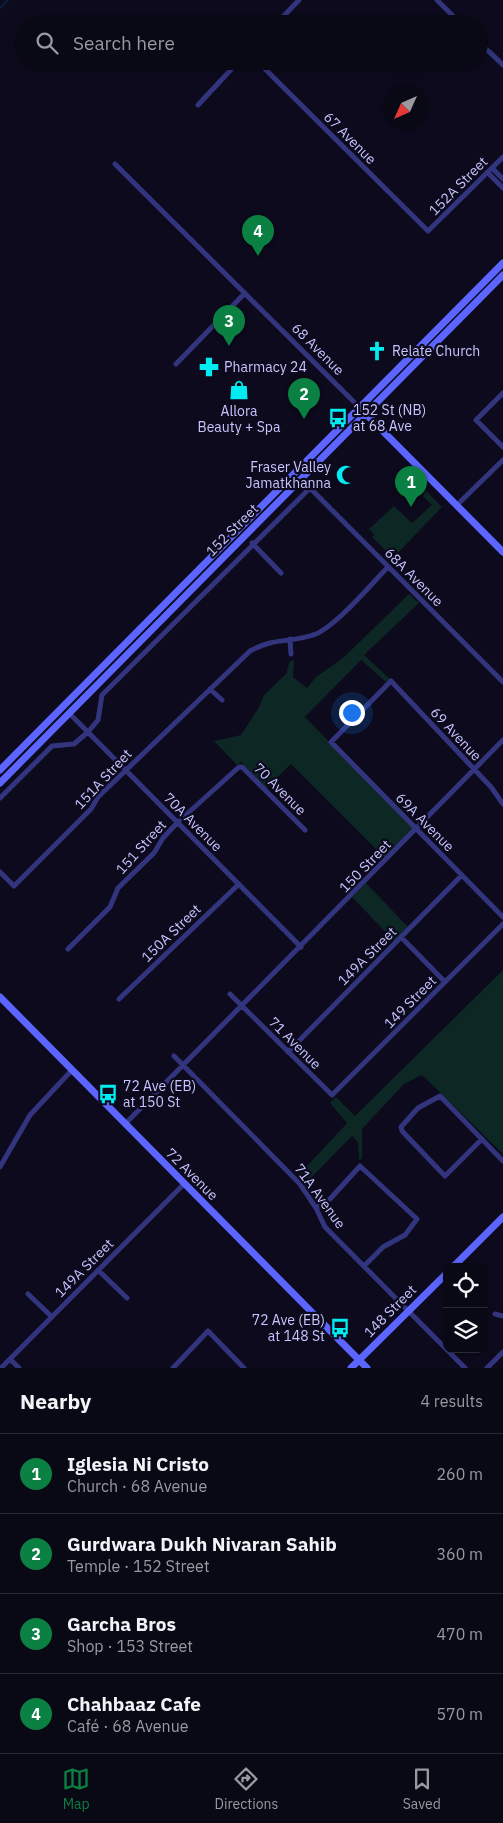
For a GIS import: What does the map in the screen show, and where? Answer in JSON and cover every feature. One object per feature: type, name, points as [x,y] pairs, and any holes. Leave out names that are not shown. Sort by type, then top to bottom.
[{"type":"main road","name":"152 Street","points":[[0,770],[503,263]]},
{"type":"main road","name":"152 Street","points":[[0,783],[503,275]]},
{"type":"main road","name":"68 Avenue","points":[[359,407],[503,552]]},
{"type":"main road","points":[[69,713],[70,707],[92,677]]},
{"type":"main road","name":"72 Avenue","points":[[0,997],[367,1368]]},
{"type":"main road","points":[[457,1263],[503,1217]]},
{"type":"main road","name":"148 Street","points":[[351,1368],[443,1277]]},
{"type":"street","points":[[285,15],[299,0]]},
{"type":"street","points":[[437,0],[452,15]]},
{"type":"street","points":[[488,51],[503,65]]},
{"type":"street","points":[[198,104],[231,70]]},
{"type":"street","name":"67 Avenue","points":[[266,70],[428,232]]},
{"type":"street","name":"152A Street","points":[[428,232],[503,157]]},
{"type":"street","name":"68 Avenue","points":[[115,164],[359,407]]},
{"type":"street","points":[[490,170],[503,179]]},
{"type":"street","points":[[490,170],[503,188]]},
{"type":"street","points":[[176,364],[245,293]]},
{"type":"street","points":[[503,393],[476,420],[503,448]]},
{"type":"street","points":[[457,505],[503,460]]},
{"type":"street","name":"68A Avenue","points":[[252,543],[310,488],[503,682]]},
{"type":"street","points":[[0,798],[52,746],[74,744],[88,732],[98,720],[102,694],[252,543],[281,573]]},
{"type":"street","name":"151A Street","points":[[0,872],[14,886],[91,809],[98,797],[250,651],[265,642],[313,636],[326,629],[388,567]]},
{"type":"street","points":[[290,639],[292,654]]},
{"type":"street","name":"69 Avenue","points":[[331,742],[391,681],[474,769],[503,804]]},
{"type":"street","points":[[210,689],[222,700]]},
{"type":"street","name":"70A Avenue","points":[[69,713],[301,947]]},
{"type":"street","name":"150 Street","points":[[125,1124],[503,740]]},
{"type":"street","name":"69A Avenue","points":[[331,742],[503,917]]},
{"type":"street","name":"151 Street","points":[[68,949],[110,907],[118,888],[154,853],[163,838],[178,822],[239,767]]},
{"type":"street","name":"70 Avenue","points":[[239,767],[242,767],[305,830]]},
{"type":"street","name":"149A Street","points":[[288,1052],[462,876]]},
{"type":"street","name":"150A Street","points":[[119,999],[239,884]]},
{"type":"street","name":"149 Street","points":[[332,1096],[503,924]]},
{"type":"street","points":[[401,937],[445,982]]},
{"type":"street","points":[[230,994],[242,1007]]},
{"type":"street","name":"71 Avenue","points":[[242,1007],[332,1096]]},
{"type":"street","name":"71A Avenue","points":[[174,1056],[300,1184],[316,1208],[325,1227],[465,1368]]},
{"type":"street","points":[[0,1167],[30,1115],[72,1070]]},
{"type":"street","points":[[482,1139],[445,1176],[402,1131],[401,1126],[418,1108],[440,1096],[482,1139],[503,1161]]},
{"type":"street","points":[[316,1208],[336,1193],[360,1166],[417,1219],[405,1235],[383,1247],[364,1266]]},
{"type":"street","name":"149A Street","points":[[1,1368],[184,1184]]},
{"type":"street","points":[[98,1270],[127,1298]]},
{"type":"street","points":[[28,1294],[52,1317]]},
{"type":"street","points":[[496,1314],[503,1316]]},
{"type":"street","points":[[173,1368],[208,1331],[244,1368]]},
{"type":"street","points":[[487,1368],[503,1352]]},
{"type":"street","points":[[10,1359],[19,1368]]},
{"type":"green space","points":[[426,491],[442,507],[393,558],[372,537],[374,534],[369,529],[394,506],[412,523],[432,505],[423,496]]},
{"type":"green space","points":[[409,594],[419,603],[364,655],[390,679],[386,682],[361,660],[305,717],[414,829],[385,858],[291,764],[266,788],[241,762],[237,765],[214,741],[241,735],[258,709],[264,695],[286,674],[290,661],[294,660],[293,677],[307,688],[316,677],[343,658]]},
{"type":"green space","points":[[366,883],[409,928],[395,942],[352,897]]},
{"type":"green space","points":[[503,970],[503,1154],[422,1075],[404,1084],[362,1129],[362,1159],[359,1160],[358,1142],[352,1136],[306,1183],[298,1176],[347,1123],[330,1103],[336,1097],[355,1116]]},
{"type":"waterway","points":[[0,8],[8,0]]},
{"type":"place","name":"Chahbaaz Cafe","points":[[258,256]]},
{"type":"place","name":"Garcha Bros","points":[[229,346]]},
{"type":"place","name":"Relate Church","points":[[377,351]]},
{"type":"place","name":"Pharmacy 24","points":[[209,367]]},
{"type":"place","name":"Allora Beauty + Spa","points":[[239,390]]},
{"type":"place","name":"152 St (NB) at 68 Ave","points":[[338,418]]},
{"type":"place","name":"Gurdwara Dukh Nivaran Sahib","points":[[304,419]]},
{"type":"place","name":"Fraser Valley Jamatkhanna","points":[[346,475]]},
{"type":"place","name":"Iglesia Ni Cristo","points":[[411,507]]},
{"type":"place","name":"72 Ave (EB) at 150 St","points":[[108,1094]]},
{"type":"place","name":"72 Ave (EB) at 148 St","points":[[340,1328]]}]
